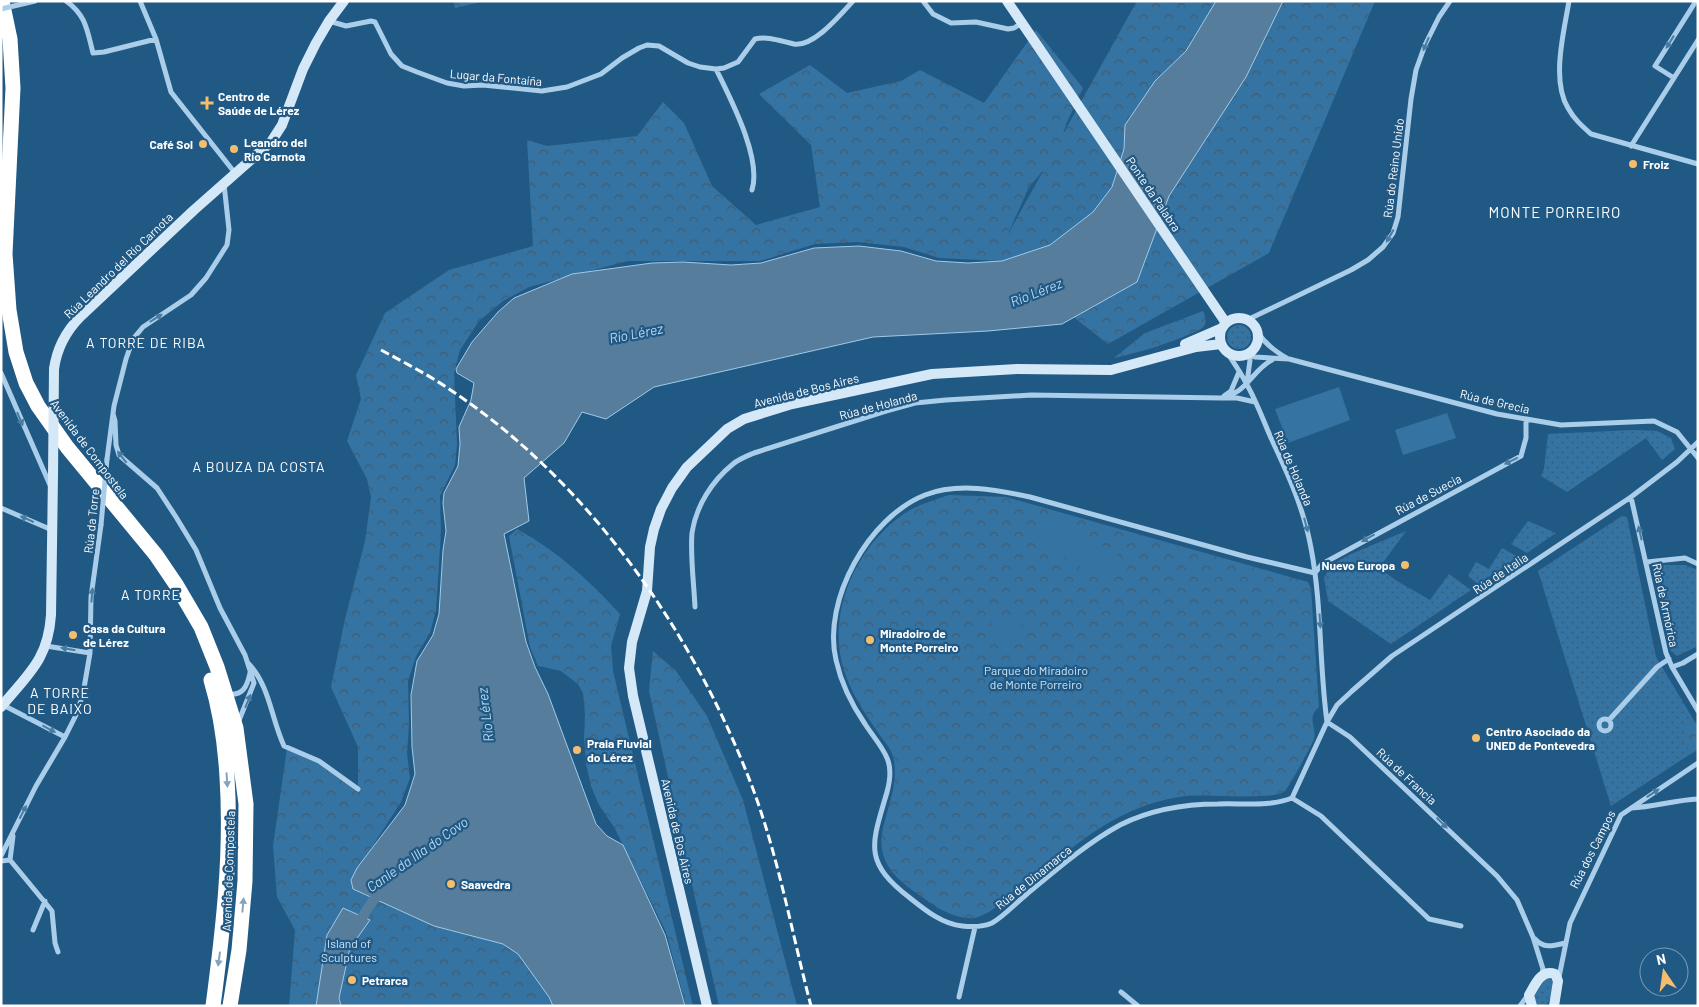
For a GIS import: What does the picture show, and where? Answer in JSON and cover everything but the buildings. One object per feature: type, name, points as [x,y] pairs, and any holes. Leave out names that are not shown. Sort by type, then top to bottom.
[{"type":"highway","name":"Avenida de Compostela","points":[[2,1],[10,39],[13,88],[5,254],[16,352],[26,383],[38,406],[67,447],[130,526],[156,555],[201,627],[226,694],[236,728],[246,804],[245,880],[239,950],[230,1006]]},
{"type":"highway","name":"Avenida de Compostela","points":[[130,526],[161,575],[192,631],[208,670],[224,731],[229,806],[228,881],[213,1006]]},
{"type":"street","points":[[1,9],[36,1]]},
{"type":"street","points":[[66,1],[78,9],[87,28],[93,53],[156,39]]},
{"type":"street","points":[[140,1],[156,39],[171,92],[235,173]]},
{"type":"street","name":"Rúa Leandro del Río Carnota","points":[[2,706],[38,662],[46,646],[51,621],[54,369],[61,342],[72,325],[277,134],[303,68],[329,21],[344,1]]},
{"type":"street","points":[[752,190],[754,184],[753,169],[748,144],[739,115],[716,69],[738,62],[754,39],[777,39],[794,44],[809,42],[822,32],[853,1]]},
{"type":"street","points":[[923,1],[933,14],[951,22],[976,22],[1008,29],[1022,23]]},
{"type":"street","name":"Ponte da Palabra","points":[[1007,1],[1212,301],[1224,325]]},
{"type":"street","name":"Rúa do Reino Unido","points":[[1247,320],[1368,260],[1383,247],[1393,233],[1398,217],[1411,98],[1416,70],[1425,45],[1439,17],[1450,1]]},
{"type":"street","points":[[1569,1],[1560,74],[1562,93],[1567,107],[1578,123],[1591,134],[1698,164]]},
{"type":"street","points":[[1674,78],[1656,66],[1696,1]]},
{"type":"street","name":"Lugar da Fontaíña","points":[[329,21],[346,26],[371,21],[375,22],[391,54],[402,66],[439,81],[464,86],[483,85],[542,91],[554,90],[601,74],[639,48],[647,45],[659,46],[688,63],[716,69]]},
{"type":"street","points":[[1630,146],[1698,40]]},
{"type":"street","name":"Rúa da Torre","points":[[1,856],[36,786],[65,737],[76,715],[83,694],[90,653],[91,597],[102,525],[107,459],[113,414],[126,360],[133,339],[143,327],[191,294],[206,278],[223,254],[227,245],[229,230],[224,183]]},
{"type":"street","points":[[1236,318],[1247,320],[1252,323],[1258,333],[1256,345],[1248,354],[1238,357],[1228,354],[1221,344],[1220,333],[1224,325],[1236,318]]},
{"type":"street","name":"Avenida de Bos Aires","points":[[1147,361],[1224,325]]},
{"type":"street","name":"Rúa de Grecia","points":[[1258,333],[1263,341],[1274,351],[1289,359],[1497,414],[1561,425],[1654,421],[1677,432],[1698,458]]},
{"type":"street","name":"Avenida de Bos Aires","points":[[707,1006],[633,696],[629,668],[632,642],[647,591],[650,547],[654,529],[661,509],[672,488],[697,457],[727,429],[744,419],[792,404],[932,374],[1017,369],[1112,370],[1196,347],[1221,344]]},
{"type":"street","name":"Rúa de Holanda","points":[[1228,354],[1247,384],[1299,500],[1315,573]]},
{"type":"street","points":[[1247,384],[1250,360],[1248,354]]},
{"type":"street","name":"Rúa de Grecia","points":[[1248,354],[1255,357],[1289,359]]},
{"type":"street","points":[[1247,384],[1259,369],[1273,359]]},
{"type":"street","points":[[1222,398],[1231,391],[1239,372]]},
{"type":"street","points":[[1,373],[42,470],[52,489]]},
{"type":"street","name":"Rúa de Holanda","points":[[1222,398],[1233,395],[1247,384]]},
{"type":"street","name":"Rúa de Holanda","points":[[695,607],[692,535],[696,515],[704,497],[717,480],[734,463],[754,453],[915,403],[1031,395],[1237,398],[1255,402]]},
{"type":"street","points":[[113,414],[116,445],[119,455],[157,488],[196,550],[220,608],[248,663],[254,683],[236,728]]},
{"type":"street","name":"Rúa de Suecia","points":[[1315,573],[1322,564],[1521,456],[1526,438],[1526,419]]},
{"type":"street","name":"Rúa de Italia","points":[[1327,722],[1337,705],[1392,656],[1631,497],[1677,462],[1698,442]]},
{"type":"street","points":[[959,997],[975,927],[952,923],[929,913],[892,884],[884,874],[875,854],[875,833],[890,783],[890,768],[887,757],[849,698],[836,662],[833,642],[835,616],[842,588],[861,550],[885,523],[908,504],[928,494],[967,489],[1000,490],[1248,557],[1315,573],[1320,616],[1324,701],[1327,722],[1292,798],[1321,816],[1429,919],[1461,926]]},
{"type":"street","name":"Rúa de Armórica","points":[[1631,497],[1669,659],[1698,711]]},
{"type":"street","points":[[1,508],[52,530]]},
{"type":"street","points":[[1646,562],[1685,558],[1698,564]]},
{"type":"street","points":[[46,646],[90,653]]},
{"type":"street","points":[[1672,667],[1698,654]]},
{"type":"street","points":[[1609,720],[1657,667],[1669,659]]},
{"type":"street","points":[[248,663],[261,680],[284,746],[319,761],[358,790]]},
{"type":"street","points":[[226,694],[234,695],[242,692],[248,683],[250,673]]},
{"type":"street","points":[[2,706],[65,737]]},
{"type":"street","name":"Rúa de Francia","points":[[1327,722],[1350,737],[1498,876],[1516,900],[1533,937],[1543,970],[1542,975]]},
{"type":"street","name":"Rúa dos Campos","points":[[1558,981],[1570,924],[1621,815],[1698,763]]},
{"type":"street","name":"Rúa de Dinamarca","points":[[975,927],[991,923],[1087,847],[1121,825],[1151,813],[1181,806],[1260,804],[1282,802],[1292,798]]},
{"type":"street","points":[[1630,808],[1652,807],[1672,801],[1698,799]]},
{"type":"street","points":[[10,860],[13,847],[13,831]]},
{"type":"street","points":[[1,861],[10,860]]},
{"type":"street","points":[[10,860],[52,911],[55,943],[58,952]]},
{"type":"street","points":[[33,930],[45,901]]},
{"type":"street","points":[[1533,937],[1544,946],[1565,943]]},
{"type":"street","points":[[1520,1006],[1542,975],[1549,972],[1553,973],[1558,981],[1553,1005]]},
{"type":"street","points":[[1121,992],[1138,1006]]},
{"type":"street","points":[[1529,994],[1532,1006]]},
{"type":"green space","points":[[453,1],[485,1],[455,8]]},
{"type":"green space","name":"Island of Sculptures","points":[[1137,1],[1375,1],[1269,253],[1108,344],[1002,261],[939,258],[904,247],[857,242],[815,244],[760,261],[628,261],[529,287],[503,301],[479,321],[460,350],[454,373],[457,445],[455,465],[440,496],[441,532],[436,610],[430,633],[416,656],[408,681],[409,725],[407,753],[410,778],[401,802],[351,880],[442,928],[503,944],[518,954],[547,994],[553,1006],[289,1006],[295,930],[277,897],[273,846],[287,748],[319,761],[358,789],[358,747],[331,687],[345,619],[365,541],[371,497],[367,479],[347,441],[361,399],[356,375],[385,313],[449,270],[533,246],[527,140],[547,146],[637,136],[663,102],[684,123],[712,186],[756,225],[820,207],[811,145],[759,94],[810,65],[847,93],[901,81],[920,70],[984,103],[1036,30],[1083,88],[1063,134]],"holes":[[[1043,171],[1008,234],[1029,187]]]},
{"type":"green space","points":[[1203,311],[1205,323],[1199,330],[1162,345],[1114,358],[1145,333]]},
{"type":"green space","points":[[1239,325],[1244,326],[1250,332],[1250,342],[1244,348],[1239,349],[1234,348],[1228,342],[1227,337],[1228,332],[1234,326]]},
{"type":"green space","points":[[1339,387],[1350,420],[1288,443],[1275,409]]},
{"type":"green space","points":[[1447,413],[1456,438],[1403,455],[1395,430]]},
{"type":"green space","points":[[1632,430],[1657,431],[1671,438],[1675,449],[1662,460],[1646,438],[1567,492],[1541,476],[1544,469],[1548,434]]},
{"type":"green space","name":"Parque do Miradoiro de Monte Porreiro","points":[[949,495],[1006,497],[1308,582],[1311,589],[1319,707],[1312,719],[1314,739],[1285,791],[1267,796],[1186,796],[1140,807],[1093,832],[1004,902],[975,918],[955,916],[942,910],[906,886],[891,871],[886,862],[881,841],[894,786],[895,769],[893,756],[850,687],[839,647],[839,624],[843,601],[851,579],[862,558],[876,539],[893,522],[912,509]]},
{"type":"green space","points":[[1051,514],[1123,559],[1108,584],[1037,540]]},
{"type":"green space","points":[[1622,516],[1627,517],[1656,657],[1698,727],[1698,749],[1611,806],[1538,571]]},
{"type":"green space","points":[[1528,521],[1556,533],[1527,553],[1511,544]]},
{"type":"green space","points":[[517,529],[546,547],[572,567],[620,614],[611,646],[613,671],[693,1006],[686,1006],[666,932],[614,827],[599,805],[591,786],[586,764],[583,693],[578,684],[561,671],[538,666],[530,647],[509,536]]},
{"type":"green space","points":[[1406,531],[1379,568],[1430,600],[1449,574],[1471,590],[1391,644],[1328,601],[1324,578],[1331,565],[1351,554]]},
{"type":"green space","points":[[1502,548],[1518,557],[1478,584],[1468,576],[1476,562],[1489,569]]},
{"type":"green space","points":[[1659,565],[1685,565],[1698,570],[1698,646],[1677,656],[1671,651],[1654,568]]},
{"type":"green space","points":[[994,613],[1023,621],[1018,641],[989,633]]},
{"type":"green space","points":[[653,651],[676,671],[707,716],[743,800],[797,1006],[719,1006],[649,691]]},
{"type":"green space","points":[[1691,720],[1698,728],[1698,749],[1691,754],[1682,737],[1686,733],[1686,724]]},
{"type":"green space","points":[[1550,978],[1553,982],[1547,1004],[1536,1004],[1534,997],[1544,980]]},
{"type":"water","name":"Río Lérez","points":[[1216,1],[1283,1],[1246,77],[1169,196],[1137,282],[1062,324],[988,331],[873,337],[654,387],[606,419],[582,412],[564,443],[524,478],[529,521],[504,534],[526,642],[548,694],[596,824],[607,836],[623,845],[665,935],[685,1006],[553,1006],[549,997],[518,954],[503,944],[434,926],[353,889],[351,880],[357,868],[405,805],[415,774],[412,747],[411,695],[417,661],[433,635],[439,614],[446,531],[443,503],[444,493],[458,466],[459,427],[471,400],[474,383],[457,373],[456,369],[472,342],[498,312],[514,298],[572,274],[652,263],[683,262],[731,265],[761,263],[814,248],[859,246],[901,251],[936,261],[968,263],[1002,261],[1050,245],[1093,212],[1112,187],[1124,149],[1125,125],[1155,81],[1186,51]]},
{"type":"water","name":"Canle da Illa do Covo","points":[[343,908],[370,920],[350,948],[339,998],[341,1006],[316,1006],[327,935]]},
{"type":"waterway","name":"Canle da Illa do Covo","points":[[356,927],[374,899],[384,892]]},
{"type":"railway","points":[[381,350],[426,374],[452,391],[502,428],[549,470],[593,516],[632,566],[669,619],[701,674],[729,731],[753,789],[778,869],[811,1006]]},
{"type":"place","name":"Centro de Saúde de Lérez","points":[[207,103]]},
{"type":"place","name":"Café Sol","points":[[203,144]]},
{"type":"place","name":"Leandro del Río Carnota","points":[[234,149]]},
{"type":"place","name":"Froiz","points":[[1633,164]]},
{"type":"place","name":"Nuevo Europa","points":[[1405,565]]},
{"type":"place","name":"Casa da Cultura de Lérez","points":[[73,635]]},
{"type":"place","name":"Miradoiro de Monte Porreiro","points":[[870,640]]},
{"type":"place","name":"Centro Asociado da UNED de Pontevedra","points":[[1476,738]]},
{"type":"place","name":"Praia Fluvial do Lérez","points":[[577,750]]},
{"type":"place","name":"Saavedra","points":[[451,884]]},
{"type":"place","name":"Petrarca","points":[[352,980]]},
{"type":"district","name":"MONTE PORREIRO","points":[[1555,212]]},
{"type":"district","name":"A TORRE DE RIBA","points":[[146,342]]},
{"type":"district","name":"A BOUZA DA COSTA","points":[[259,466]]},
{"type":"district","name":"A TORRE","points":[[151,594]]},
{"type":"district","name":"A TORRE DE BAIXO","points":[[60,700]]}]
